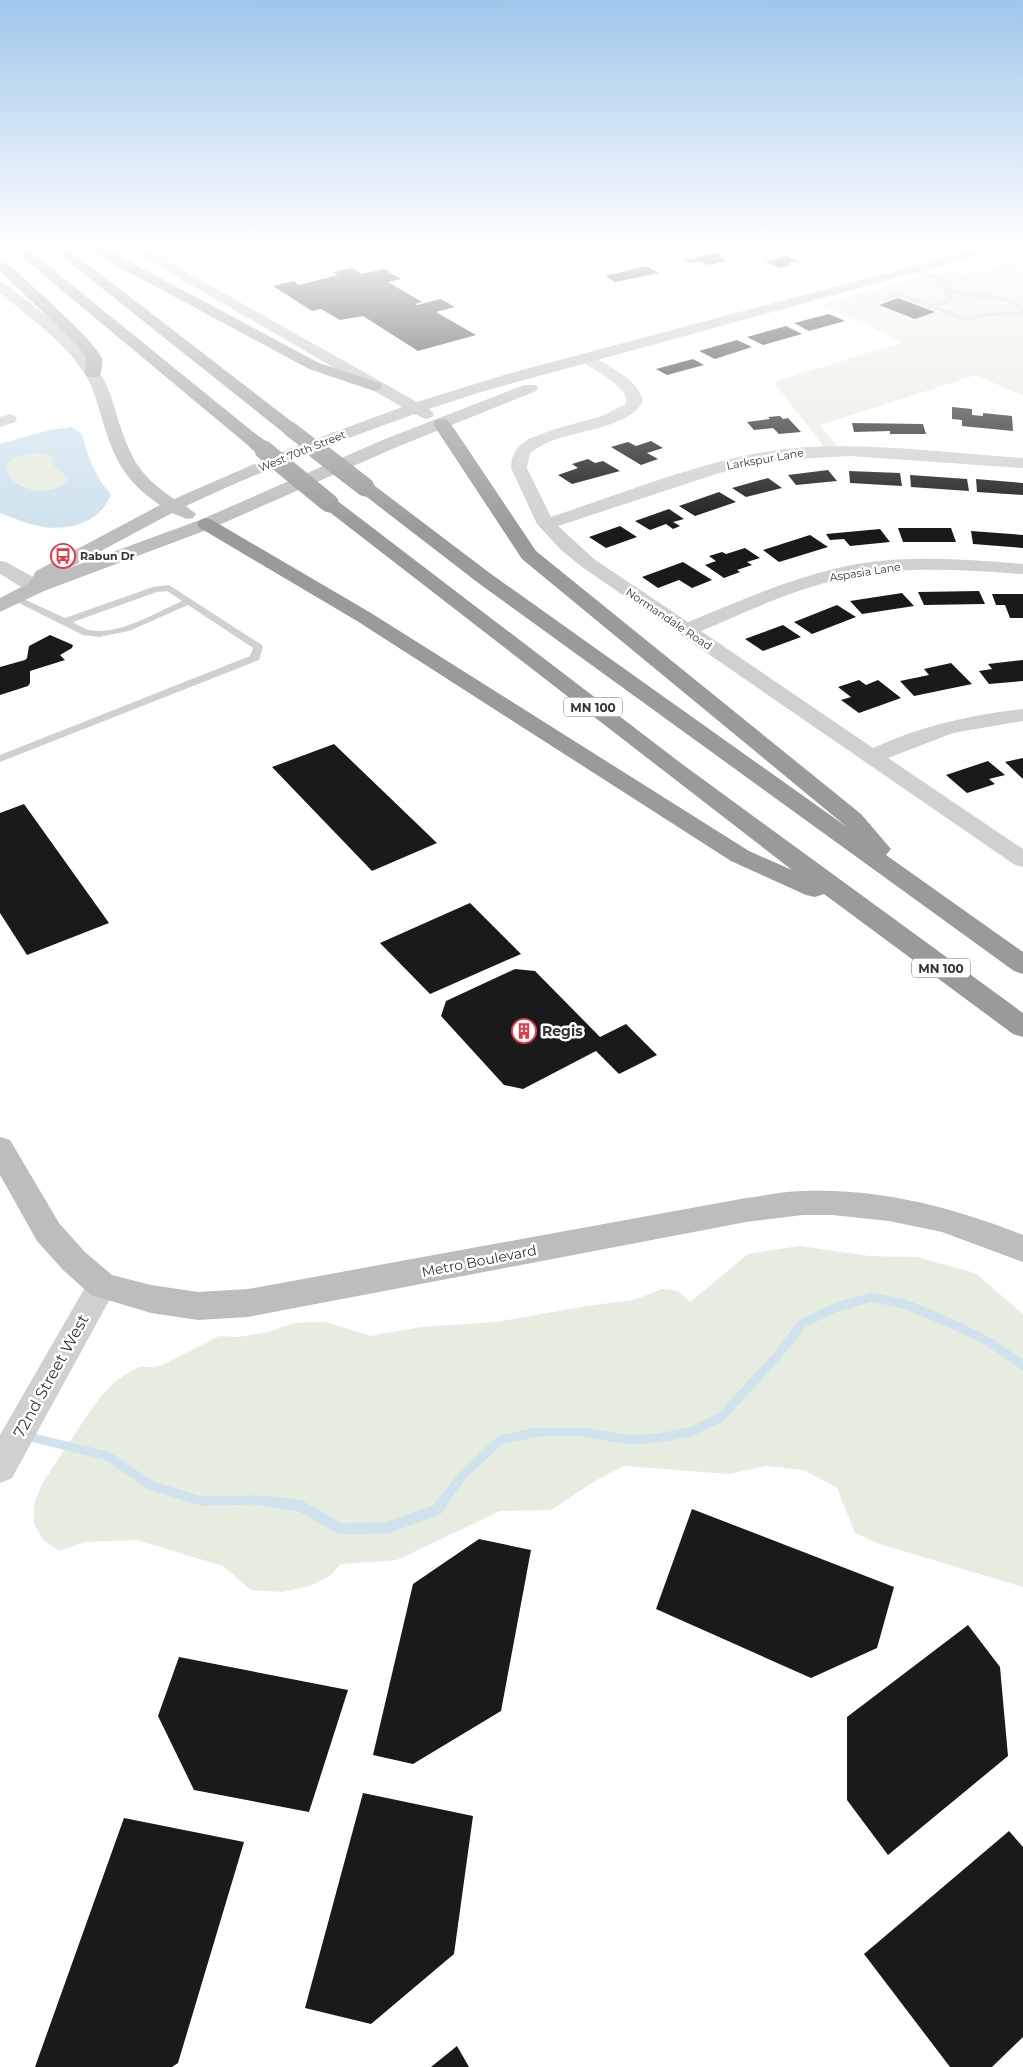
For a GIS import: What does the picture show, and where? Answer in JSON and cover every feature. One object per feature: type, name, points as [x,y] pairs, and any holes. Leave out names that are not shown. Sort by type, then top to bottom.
[{"type":"highway","points":[[79,338],[94,358],[93,374]]},
{"type":"highway","name":"MN 100","points":[[129,338],[329,502],[544,670],[858,909],[1023,1027]]},
{"type":"highway","name":"MN 100","points":[[174,338],[484,578],[1023,965]]},
{"type":"highway","points":[[263,338],[314,366],[374,386]]},
{"type":"highway","points":[[441,424],[452,437],[528,555],[853,819],[903,880]]},
{"type":"highway","points":[[206,524],[364,617],[740,856],[858,909]]},
{"type":"street","points":[[59,338],[93,374],[104,396],[124,458],[132,473],[172,507],[206,524]]},
{"type":"street","points":[[291,338],[374,386],[417,408],[441,424]]},
{"type":"street","name":"West 70th Street","points":[[37,587],[43,575],[172,507],[323,442],[440,399],[528,372],[587,359],[663,338]]},
{"type":"street","name":"West 70th Street","points":[[7,602],[37,587],[206,524],[391,442],[574,371],[587,359]]},
{"type":"street","name":"Normandale Road","points":[[587,359],[627,386],[633,392],[635,399],[633,406],[615,418],[549,437],[534,443],[524,451],[519,459],[519,468],[546,524],[566,545],[588,563],[1023,860]]},
{"type":"street","name":"Larkspur Lane","points":[[546,524],[713,469],[778,455],[850,451],[1023,463]]},
{"type":"street","name":"Aspasia Lane","points":[[686,630],[815,580],[856,570],[950,564],[1023,569]]},
{"type":"street","points":[[0,566],[37,587]]},
{"type":"street","points":[[871,757],[907,740],[948,727],[1023,715]]},
{"type":"street","name":"Metro Boulevard","points":[[0,1148],[48,1232],[74,1261],[102,1286],[151,1299],[198,1306],[248,1303],[746,1210],[802,1203],[862,1204],[921,1214],[980,1230],[1023,1249]]},
{"type":"street","name":"72nd Street West","points":[[0,1467],[102,1286]]},
{"type":"lane","points":[[0,758],[255,658],[258,647],[169,588],[156,589],[64,622]]},
{"type":"lane","points":[[7,602],[96,635],[116,632],[189,601]]},
{"type":"shaded area","points":[[895,338],[1023,338],[1023,396],[976,375],[820,425],[837,446],[824,447],[774,382],[903,342]]},
{"type":"shaded area","points":[[36,453],[52,457],[53,465],[70,478],[53,489],[36,490],[19,484],[8,473],[6,465],[13,458]]},
{"type":"shaded area","points":[[800,1246],[869,1256],[917,1257],[975,1273],[1023,1314],[1023,1587],[880,1544],[855,1533],[837,1488],[804,1470],[766,1466],[729,1474],[624,1466],[595,1481],[551,1510],[500,1511],[397,1560],[341,1564],[330,1576],[310,1586],[282,1592],[251,1590],[223,1566],[137,1540],[84,1542],[60,1551],[43,1540],[34,1524],[34,1504],[42,1484],[103,1394],[118,1379],[139,1367],[155,1367],[164,1364],[219,1336],[238,1337],[269,1332],[290,1324],[326,1322],[370,1336],[421,1327],[496,1322],[633,1300],[662,1289],[678,1291],[690,1302],[748,1254]]},
{"type":"water","points":[[72,427],[82,434],[93,466],[111,494],[101,511],[84,522],[75,525],[54,528],[44,527],[0,513],[0,444],[49,430]],"holes":[[[36,453],[51,457],[53,465],[69,479],[52,489],[35,490],[27,488],[19,484],[8,473],[6,465],[13,458]]]},
{"type":"building","points":[[398,338],[463,338],[418,351]]},
{"type":"building","points":[[750,338],[786,338],[763,345]]},
{"type":"building","points":[[737,340],[752,347],[715,359],[699,351]]},
{"type":"building","points":[[693,359],[704,365],[667,375],[656,369]]},
{"type":"building","points":[[952,407],[972,409],[972,415],[983,416],[983,413],[1012,416],[1013,431],[962,426],[962,420],[952,419]]},
{"type":"building","points":[[780,416],[783,419],[788,418],[801,432],[779,434],[773,428],[754,430],[747,422],[770,419],[768,417]]},
{"type":"building","points":[[852,423],[923,424],[926,434],[890,434],[890,431],[854,432]]},
{"type":"building","points":[[651,441],[663,448],[647,453],[658,459],[641,465],[611,447],[628,442],[636,446]]},
{"type":"building","points":[[588,459],[595,463],[603,461],[620,471],[572,484],[558,475],[578,468],[572,464]]},
{"type":"building","points":[[828,470],[837,481],[796,485],[788,475]]},
{"type":"building","points":[[849,471],[900,473],[902,486],[850,483]]},
{"type":"building","points":[[910,475],[967,479],[969,491],[911,487]]},
{"type":"building","points":[[768,478],[782,488],[746,497],[732,488]]},
{"type":"building","points":[[976,479],[1023,483],[1023,495],[977,492]]},
{"type":"building","points":[[719,492],[736,502],[695,516],[679,506]]},
{"type":"building","points":[[669,509],[684,519],[673,522],[680,526],[673,529],[666,524],[650,530],[635,521]]},
{"type":"building","points":[[620,526],[637,537],[606,548],[589,537]]},
{"type":"building","points":[[898,528],[951,528],[956,542],[903,542]]},
{"type":"building","points":[[880,529],[890,542],[850,546],[844,539],[830,540],[826,534]]},
{"type":"building","points":[[971,531],[1023,535],[1023,548],[973,544]]},
{"type":"building","points":[[810,535],[828,547],[779,562],[763,550]]},
{"type":"building","points":[[745,548],[760,558],[747,562],[752,565],[737,570],[740,572],[724,578],[705,565],[716,561],[709,556],[722,552],[726,554]]},
{"type":"building","points":[[683,562],[712,580],[692,588],[679,580],[658,588],[642,577]]},
{"type":"building","points":[[979,591],[985,604],[924,605],[918,592]]},
{"type":"building","points":[[902,593],[914,606],[862,614],[850,601]]},
{"type":"building","points":[[992,594],[1023,594],[1023,618],[1010,618],[1005,605],[996,605]]},
{"type":"building","points":[[837,605],[856,617],[812,634],[794,622]]},
{"type":"building","points":[[783,625],[801,637],[763,651],[745,639]]},
{"type":"building","points":[[50,635],[73,645],[72,648],[60,655],[65,660],[30,671],[30,683],[28,686],[0,695],[0,667],[25,660],[29,646]]},
{"type":"building","points":[[1023,660],[1023,681],[989,684],[979,671],[992,669],[988,664]]},
{"type":"building","points":[[951,663],[972,684],[914,696],[900,681],[929,675],[924,669]]},
{"type":"building","points":[[859,680],[866,685],[878,680],[901,698],[859,713],[841,700],[851,697],[838,687]]},
{"type":"building","points":[[334,744],[437,843],[372,871],[272,767]]},
{"type":"building","points":[[1023,758],[1023,779],[1005,762]]},
{"type":"building","points":[[988,761],[1005,775],[989,779],[995,784],[967,793],[946,775]]},
{"type":"building","points":[[24,804],[109,923],[27,955],[0,913],[0,813]]},
{"type":"building","points":[[470,903],[521,954],[430,994],[380,943]]},
{"type":"building","name":"Regis","points":[[515,969],[535,971],[600,1037],[626,1024],[657,1055],[619,1074],[596,1051],[523,1089],[504,1085],[441,1016],[446,1001]]},
{"type":"building","points":[[692,1509],[894,1587],[877,1648],[811,1678],[656,1609]]},
{"type":"building","points":[[479,1539],[531,1550],[501,1711],[413,1764],[373,1755],[413,1584]]},
{"type":"building","points":[[968,1625],[1000,1667],[1008,1756],[888,1855],[847,1800],[847,1717]]},
{"type":"building","points":[[179,1657],[348,1690],[309,1812],[194,1790],[158,1716]]},
{"type":"building","points":[[363,1793],[473,1816],[454,1954],[371,2024],[305,2008]]},
{"type":"building","points":[[124,1818],[244,1842],[178,2063],[172,2067],[35,2067]]},
{"type":"building","points":[[1009,1831],[1023,1847],[1023,2037],[992,2067],[950,2067],[864,1954]]},
{"type":"building","points":[[457,2046],[469,2067],[431,2067]]},
{"type":"waterway","points":[[442,1503],[462,1476],[500,1440],[538,1432],[584,1432],[629,1440],[658,1438],[690,1432],[720,1418],[776,1357],[803,1323],[837,1307],[872,1297],[907,1305],[946,1321],[989,1342],[1023,1365]]},
{"type":"waterway","points":[[26,1436],[108,1456],[150,1485],[201,1501],[256,1500],[275,1503]]},
{"type":"waterway","points":[[266,1501],[300,1506],[341,1529],[386,1528],[437,1510],[443,1501]]},
{"type":"place","name":"Rabun Dr","points":[[63,556]]},
{"type":"place","name":"Regis","points":[[524,1031]]}]
